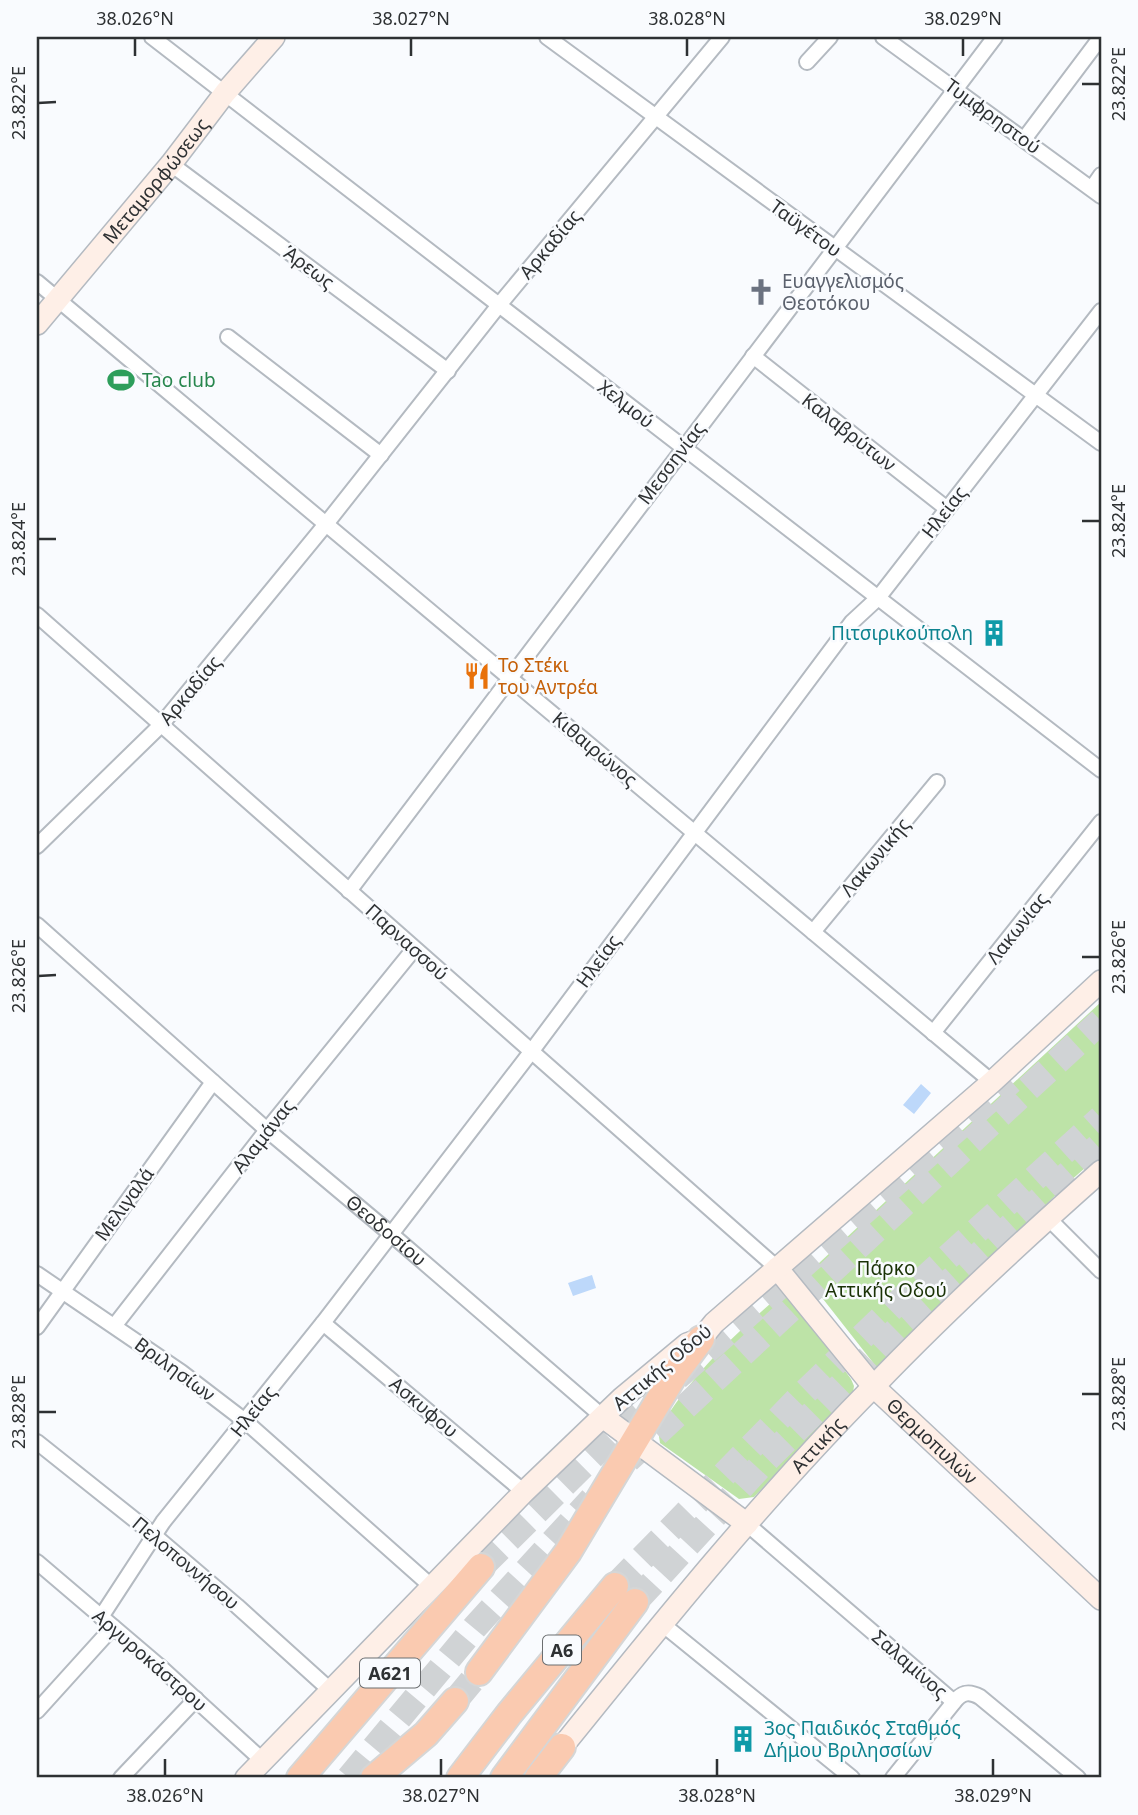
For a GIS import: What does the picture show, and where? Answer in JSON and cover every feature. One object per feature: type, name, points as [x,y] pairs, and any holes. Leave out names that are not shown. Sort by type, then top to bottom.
[{"type":"highway","points":[[479,1672],[568,1552],[674,1375],[701,1339]]},
{"type":"highway","name":"Α621","points":[[300,1778],[481,1567]]},
{"type":"highway","name":"Α6","points":[[460,1778],[509,1714],[625,1594],[504,1778]]},
{"type":"highway","points":[[374,1778],[426,1734],[456,1702]]},
{"type":"highway","points":[[538,1778],[562,1747]]},
{"type":"street","name":"Χελμού","points":[[152,37],[1101,771]]},
{"type":"street","name":"Μεταμορφώσεως","points":[[37,324],[171,164],[225,93],[274,37]]},
{"type":"street","name":"Ταϋγέτου","points":[[547,37],[1101,443]]},
{"type":"street","name":"Αρκαδίας","points":[[37,846],[161,725],[326,524],[499,305],[722,37]]},
{"type":"street","points":[[807,62],[830,37]]},
{"type":"street","name":"Τυμφρηστού","points":[[883,37],[1096,192]]},
{"type":"street","name":"Μεσσηνίας","points":[[349,891],[995,37]]},
{"type":"street","points":[[1025,138],[1101,37]]},
{"type":"street","name":"Άρεως","points":[[171,164],[448,371]]},
{"type":"street","points":[[1096,192],[1101,175]]},
{"type":"street","name":"Κιθαιρώνος","points":[[37,282],[992,1082]]},
{"type":"street","name":"Ηλείας","points":[[101,1617],[163,1522],[323,1323],[531,1052],[852,622],[878,598],[1101,310]]},
{"type":"street","points":[[228,337],[381,455]]},
{"type":"street","name":"Καλαβρύτων","points":[[753,356],[946,508]]},
{"type":"street","name":"Παρνασσού","points":[[37,615],[777,1268]]},
{"type":"street","name":"Λακωνικής","points":[[813,932],[937,782]]},
{"type":"street","name":"Λακωνίας","points":[[933,1033],[1101,822]]},
{"type":"street","name":"Θεοδοσίου","points":[[37,925],[267,1130],[603,1417],[747,1524]]},
{"type":"street","name":"Αλαμάνας","points":[[115,1325],[414,948]]},
{"type":"street","name":"Αττικής Οδού","points":[[246,1778],[430,1586],[603,1417],[687,1344],[701,1339],[714,1323],[992,1082],[1101,981]]},
{"type":"street","name":"Μελιγαλά","points":[[37,1327],[213,1082]]},
{"type":"street","name":"Αττικής","points":[[562,1747],[661,1623],[873,1386],[1048,1218],[1101,1171]]},
{"type":"street","points":[[1048,1218],[1101,1271]]},
{"type":"street","name":"Θερμοπυλών","points":[[777,1268],[873,1386],[1101,1599]]},
{"type":"street","name":"Βριλησίων","points":[[37,1274],[115,1325],[245,1421],[430,1586]]},
{"type":"street","name":"Ασκυφου","points":[[323,1323],[524,1492]]},
{"type":"street","name":"Πελοποννήσου","points":[[37,1442],[155,1536],[330,1690]]},
{"type":"street","name":"Σαλαμίνος","points":[[747,1524],[954,1702],[960,1695],[974,1693],[1078,1778]]},
{"type":"street","name":"Αργυροκάστρου","points":[[37,1562],[196,1699],[262,1760]]},
{"type":"street","points":[[661,1623],[852,1778]]},
{"type":"street","points":[[37,1711],[113,1627]]},
{"type":"street","points":[[121,1778],[196,1699]]},
{"type":"street","points":[[893,1778],[954,1702]]},
{"type":"street","points":[[551,1778],[562,1747]]},
{"type":"green space","name":"Πάρκο Αττικής Οδού","points":[[1101,1002],[1101,1154],[878,1369],[805,1276]]},
{"type":"green space","points":[[787,1296],[793,1300],[851,1379],[853,1393],[754,1497],[739,1499],[660,1443],[658,1430],[685,1391],[712,1359],[777,1298]]},
{"type":"water","points":[[921,1084],[931,1093],[914,1114],[903,1105]]},
{"type":"water","points":[[592,1275],[596,1288],[573,1296],[568,1283]]},
{"type":"tunnel","points":[[628,1460],[1101,1021]]},
{"type":"tunnel","points":[[481,1567],[630,1419],[1011,1081]]},
{"type":"tunnel","points":[[615,1586],[798,1399],[891,1309],[1101,1118]]},
{"type":"tunnel","points":[[635,1602],[766,1460],[902,1325],[1101,1144]]},
{"type":"tunnel","points":[[349,1778],[475,1627],[592,1499]]},
{"type":"tunnel","points":[[455,1701],[479,1672]]},
{"type":"place","name":"Ευαγγελισμός Θεοτόκου","points":[[761,292]]},
{"type":"place","name":"Tao club","points":[[121,380]]},
{"type":"place","name":"Πιτσιρικούπολη","points":[[994,633]]},
{"type":"place","name":"Το Στέκι του Αντρέα","points":[[477,676]]},
{"type":"place","name":"3ος Παιδικός Σταθμός Δήμου Βριλησσίων","points":[[743,1739]]}]
